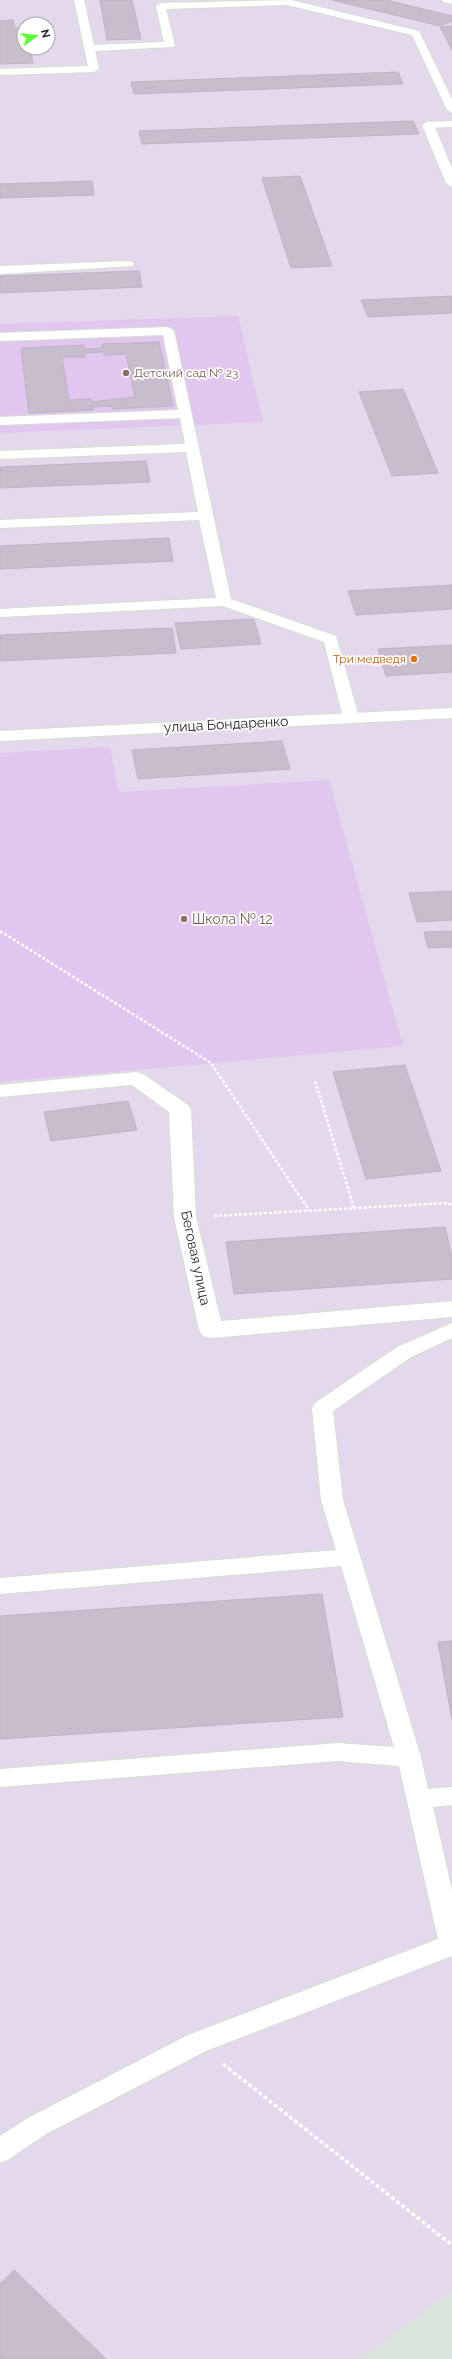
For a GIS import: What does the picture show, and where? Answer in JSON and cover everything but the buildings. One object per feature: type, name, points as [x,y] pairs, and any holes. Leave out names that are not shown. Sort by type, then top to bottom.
[{"type":"street","points":[[448,0],[452,1]]},
{"type":"street","points":[[428,125],[452,183]]},
{"type":"street","name":"улица Бондаренко","points":[[0,736],[452,713]]},
{"type":"street","name":"Беговая улица","points":[[0,1091],[136,1078],[180,1110],[186,1217],[211,1330],[452,1309]]},
{"type":"lane","points":[[0,72],[94,69],[79,0]]},
{"type":"lane","points":[[89,48],[170,45],[160,6],[287,2],[416,34],[452,110]]},
{"type":"lane","points":[[347,16],[360,11]]},
{"type":"lane","points":[[428,125],[452,124]]},
{"type":"lane","points":[[0,270],[128,264]]},
{"type":"lane","points":[[0,337],[168,331],[186,414],[204,516],[224,602]]},
{"type":"lane","points":[[0,421],[186,414]]},
{"type":"lane","points":[[0,455],[192,448]]},
{"type":"lane","points":[[0,524],[204,516]]},
{"type":"lane","points":[[0,613],[224,602],[331,638],[351,717]]},
{"type":"lane","points":[[0,2151],[37,2126],[197,2044],[452,1944],[409,1757],[332,1500],[322,1408],[404,1352],[452,1330]]},
{"type":"lane","points":[[0,1586],[350,1557]]},
{"type":"lane","points":[[0,1778],[338,1752],[409,1757]]},
{"type":"lane","points":[[419,1799],[452,1796]]},
{"type":"path","points":[[0,931],[210,1063],[309,1210]]},
{"type":"path","points":[[315,1081],[354,1208]]},
{"type":"path","points":[[186,1217],[447,1203],[452,1206]]},
{"type":"path","points":[[197,2044],[452,2245]]},
{"type":"shaded area","name":"Детский сад № 23","points":[[238,316],[263,422],[0,433],[0,324]]},
{"type":"shaded area","name":"Школа № 12","points":[[110,747],[119,792],[329,780],[403,1046],[0,1082],[0,753]]},
{"type":"shaded area","points":[[448,2293],[452,2293],[452,2359],[361,2359]]},
{"type":"place","name":"Детский сад № 23","points":[[126,373]]},
{"type":"place","name":"Три медведя","points":[[414,659]]},
{"type":"place","name":"Школа № 12","points":[[184,919]]}]
